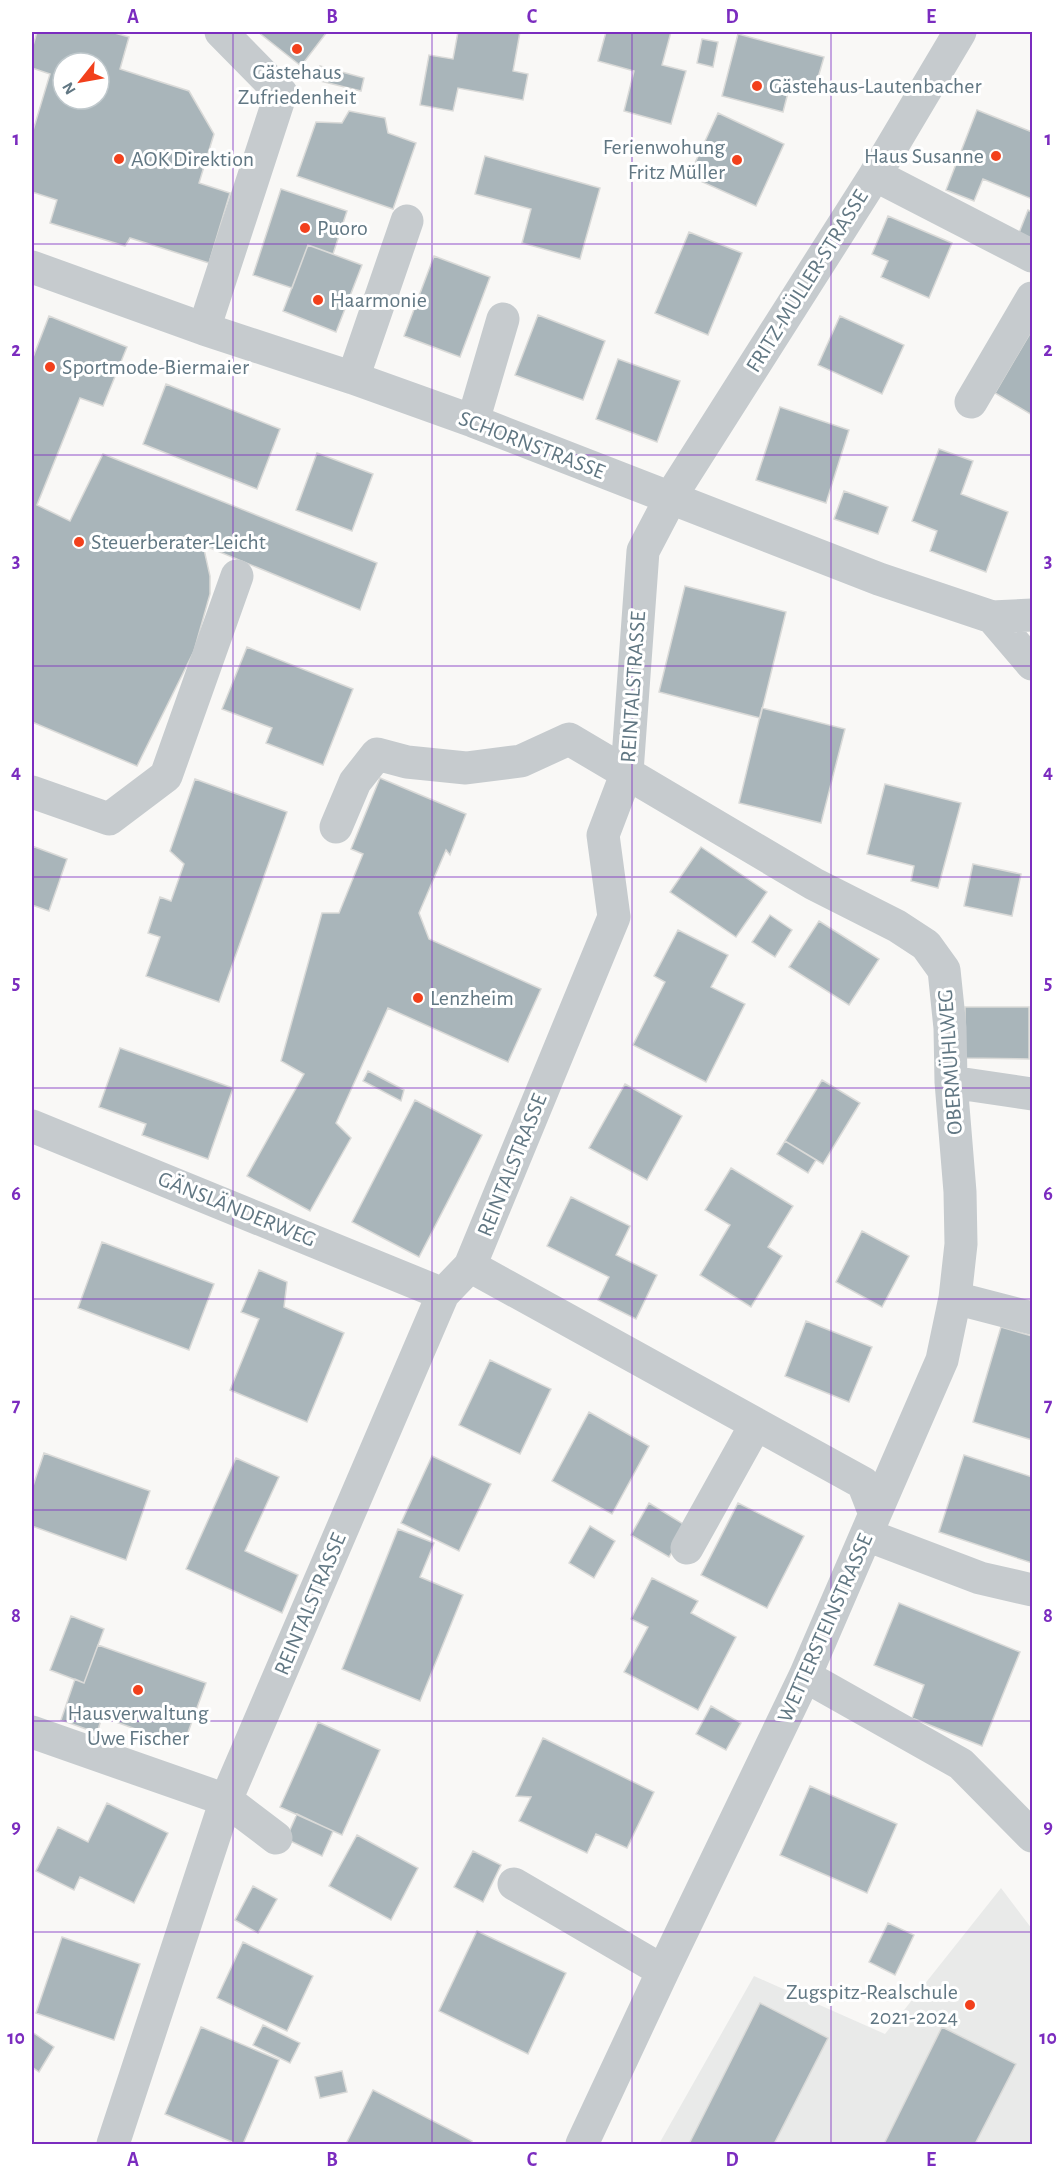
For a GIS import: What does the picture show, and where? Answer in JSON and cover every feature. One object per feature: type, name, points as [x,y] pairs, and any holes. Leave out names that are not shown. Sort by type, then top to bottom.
[{"type":"street","points":[[204,329],[281,93],[221,32]]},
{"type":"street","name":"FRITZ-MÜLLER-STRASSE","points":[[672,499],[675,490],[874,175],[960,32]]},
{"type":"street","points":[[874,175],[1032,256]]},
{"type":"street","points":[[353,378],[407,221]]},
{"type":"street","name":"SCHORNSTRASSE","points":[[32,267],[204,329],[353,378],[473,421],[879,579],[992,617],[1032,615]]},
{"type":"street","points":[[971,402],[1032,298]]},
{"type":"street","points":[[473,421],[503,318]]},
{"type":"street","name":"REINTALSTRASSE","points":[[112,2145],[226,1800],[443,1294],[470,1266],[614,917],[603,835],[627,772],[643,551],[672,499]]},
{"type":"street","points":[[32,792],[109,819],[166,776],[237,576]]},
{"type":"street","points":[[992,617],[1032,664]]},
{"type":"street","name":"OBERMÜHLWEG","points":[[336,827],[355,782],[377,754],[407,762],[466,768],[521,761],[569,739],[814,884],[897,926],[926,945],[944,970],[950,1028],[961,1244],[955,1298],[942,1360],[871,1525]]},
{"type":"street","points":[[951,1082],[1032,1094]]},
{"type":"street","name":"GÄNSLÄNDERWEG","points":[[32,1126],[443,1294]]},
{"type":"street","name":"WETTERSTEINSTRASSE","points":[[470,1266],[863,1483],[871,1525],[805,1676],[582,2145]]},
{"type":"street","points":[[955,1298],[1032,1318]]},
{"type":"street","points":[[687,1548],[756,1424]]},
{"type":"street","points":[[871,1525],[980,1578],[1032,1590]]},
{"type":"street","points":[[805,1676],[961,1764],[1032,1836]]},
{"type":"street","points":[[32,1732],[226,1800],[276,1838]]},
{"type":"street","points":[[514,1884],[663,1971]]},
{"type":"shaded area","name":"Zugspitz-Realschule 2021-2024","points":[[1001,1888],[1032,1929],[1032,2144],[659,2144],[754,1976],[885,2034]]},
{"type":"building","name":"AOK Direktion","points":[[37,32],[111,32],[129,37],[120,69],[189,91],[214,134],[199,183],[230,193],[209,263],[130,238],[125,246],[50,223],[57,200],[32,192],[32,134],[50,74],[32,68],[32,49]]},
{"type":"building","name":"Gästehaus Zufriedenheit","points":[[258,32],[327,32],[301,66]]},
{"type":"building","points":[[458,32],[520,32],[513,71],[528,74],[523,100],[458,88],[453,111],[420,105],[429,55],[453,59]]},
{"type":"building","points":[[606,32],[671,32],[662,65],[686,71],[671,124],[624,111],[634,71],[598,61]]},
{"type":"building","points":[[738,34],[824,57],[815,88],[791,81],[783,112],[722,96]]},
{"type":"building","points":[[702,39],[718,42],[713,67],[697,63]]},
{"type":"building","points":[[320,66],[364,78],[361,91],[316,80]]},
{"type":"building","name":"Haus Susanne","points":[[977,110],[1032,132],[1032,199],[983,179],[974,201],[946,190]]},
{"type":"building","points":[[349,111],[385,118],[388,133],[416,143],[393,209],[297,176],[316,122],[342,123]]},
{"type":"building","name":"Ferienwohung Fritz Müller","points":[[718,113],[784,144],[756,206],[689,176]]},
{"type":"building","points":[[485,156],[600,188],[580,259],[522,243],[531,209],[475,194]]},
{"type":"building","name":"Puoro","points":[[281,189],[347,211],[333,254],[308,245],[292,288],[253,275]]},
{"type":"building","points":[[1028,210],[1032,212],[1032,239],[1019,233]]},
{"type":"building","points":[[888,216],[952,243],[929,298],[881,277],[888,261],[872,254]]},
{"type":"building","points":[[689,232],[742,253],[708,335],[655,313]]},
{"type":"building","name":"Haarmonie","points":[[308,245],[362,265],[336,332],[283,311]]},
{"type":"building","points":[[434,256],[490,277],[460,357],[404,336]]},
{"type":"building","points":[[538,315],[605,341],[583,400],[515,375]]},
{"type":"building","points":[[49,316],[127,347],[103,406],[80,398],[37,505],[70,521],[103,454],[377,563],[360,610],[203,545],[210,576],[210,594],[194,651],[137,766],[32,722],[32,360]]},
{"type":"building","points":[[840,316],[904,345],[882,394],[818,365]]},
{"type":"building","points":[[1032,330],[1032,415],[995,393]]},
{"type":"building","points":[[618,359],[680,381],[657,442],[596,419]]},
{"type":"building","points":[[166,384],[280,429],[257,489],[143,444]]},
{"type":"building","points":[[780,407],[849,430],[826,503],[756,480]]},
{"type":"building","points":[[939,449],[973,461],[961,494],[1008,512],[986,572],[930,551],[937,531],[912,521]]},
{"type":"building","points":[[317,453],[373,474],[352,531],[296,510]]},
{"type":"building","points":[[844,491],[888,507],[878,534],[834,519]]},
{"type":"building","points":[[685,586],[786,612],[760,718],[659,692]]},
{"type":"building","points":[[247,647],[353,689],[323,765],[266,743],[272,728],[222,709]]},
{"type":"building","points":[[762,708],[845,729],[821,823],[739,803]]},
{"type":"building","name":"Lenzheim","points":[[380,778],[466,814],[450,855],[446,850],[419,913],[429,939],[541,989],[508,1062],[388,1008],[336,1123],[351,1138],[310,1211],[247,1176],[304,1074],[281,1061],[322,913],[339,913],[363,854],[351,849]]},
{"type":"building","points":[[195,779],[287,812],[219,1002],[146,976],[160,937],[148,933],[160,897],[171,901],[184,864],[170,851]]},
{"type":"building","points":[[885,784],[961,803],[938,888],[911,881],[914,866],[867,854]]},
{"type":"building","points":[[32,846],[67,859],[49,911],[32,905]]},
{"type":"building","points":[[701,847],[767,892],[736,937],[670,892]]},
{"type":"building","points":[[973,864],[1021,874],[1012,916],[964,906]]},
{"type":"building","points":[[770,915],[792,930],[775,957],[752,942]]},
{"type":"building","points":[[819,921],[879,959],[849,1005],[789,967]]},
{"type":"building","points":[[678,930],[728,955],[711,987],[745,1004],[706,1082],[633,1045],[665,982],[654,976]]},
{"type":"building","points":[[965,1007],[1029,1007],[1029,1059],[965,1058]]},
{"type":"building","points":[[120,1048],[233,1088],[208,1159],[142,1135],[146,1124],[99,1107]]},
{"type":"building","points":[[368,1071],[404,1090],[401,1101],[363,1081]]},
{"type":"building","points":[[822,1080],[860,1103],[823,1164],[785,1141]]},
{"type":"building","points":[[625,1084],[682,1116],[647,1180],[589,1148]]},
{"type":"building","points":[[415,1100],[482,1135],[419,1257],[352,1222]]},
{"type":"building","points":[[785,1141],[816,1160],[808,1173],[777,1154]]},
{"type":"building","points":[[731,1168],[793,1206],[768,1247],[782,1256],[751,1307],[700,1275],[730,1225],[705,1210]]},
{"type":"building","points":[[571,1197],[630,1226],[616,1255],[657,1275],[636,1319],[598,1300],[609,1277],[547,1246]]},
{"type":"building","points":[[862,1231],[909,1256],[882,1307],[836,1282]]},
{"type":"building","points":[[102,1242],[214,1284],[189,1350],[78,1308]]},
{"type":"building","points":[[259,1270],[287,1282],[284,1307],[344,1333],[307,1422],[230,1390],[259,1319],[241,1312]]},
{"type":"building","points":[[806,1321],[872,1347],[849,1402],[785,1376]]},
{"type":"building","points":[[1001,1327],[1032,1336],[1032,1440],[973,1422]]},
{"type":"building","points":[[490,1360],[551,1389],[520,1454],[459,1425]]},
{"type":"building","points":[[589,1412],[649,1446],[612,1514],[552,1481]]},
{"type":"building","points":[[44,1453],[150,1491],[126,1560],[32,1526],[32,1489]]},
{"type":"building","points":[[964,1455],[1032,1477],[1032,1563],[939,1532]]},
{"type":"building","points":[[432,1456],[491,1484],[459,1551],[401,1523]]},
{"type":"building","points":[[236,1458],[279,1477],[245,1551],[298,1575],[282,1613],[186,1569]]},
{"type":"building","points":[[649,1503],[688,1527],[669,1557],[631,1535]]},
{"type":"building","points":[[738,1503],[804,1536],[767,1608],[701,1575]]},
{"type":"building","points":[[590,1526],[615,1541],[594,1578],[569,1563]]},
{"type":"building","points":[[398,1529],[434,1543],[420,1577],[463,1595],[420,1701],[342,1669]]},
{"type":"building","points":[[652,1578],[698,1601],[691,1613],[736,1637],[698,1710],[624,1672],[648,1627],[631,1619]]},
{"type":"building","points":[[899,1603],[1020,1652],[982,1746],[912,1718],[924,1685],[874,1665]]},
{"type":"building","points":[[71,1616],[104,1629],[84,1683],[50,1670]]},
{"type":"building","points":[[98,1645],[206,1683],[183,1746],[102,1717],[97,1733],[61,1720],[75,1679],[84,1683]]},
{"type":"building","points":[[711,1706],[741,1723],[726,1750],[696,1734]]},
{"type":"building","points":[[318,1722],[380,1750],[342,1835],[280,1807]]},
{"type":"building","points":[[543,1738],[654,1792],[627,1848],[596,1834],[587,1853],[519,1821],[531,1797],[516,1796]]},
{"type":"building","points":[[810,1786],[897,1824],[867,1893],[780,1855]]},
{"type":"building","points":[[107,1803],[168,1833],[134,1903],[80,1877],[74,1890],[36,1871],[58,1827],[88,1842]]},
{"type":"building","points":[[297,1814],[333,1831],[322,1856],[286,1839]]},
{"type":"building","points":[[357,1835],[418,1868],[391,1920],[329,1886]]},
{"type":"building","points":[[473,1851],[501,1865],[483,1902],[454,1887]]},
{"type":"building","points":[[253,1886],[277,1899],[258,1933],[235,1920]]},
{"type":"building","points":[[888,1923],[914,1935],[895,1975],[869,1962]]},
{"type":"building","points":[[477,1931],[566,1973],[528,2054],[439,2011]]},
{"type":"building","points":[[62,1937],[140,1964],[114,2040],[36,2013]]},
{"type":"building","points":[[243,1942],[313,1976],[287,2031],[217,1998]]},
{"type":"building","points":[[760,2003],[828,2038],[774,2144],[689,2144]]},
{"type":"building","points":[[263,2025],[300,2043],[290,2063],[253,2045]]},
{"type":"building","points":[[201,2027],[279,2060],[243,2144],[237,2144],[165,2114]]},
{"type":"building","points":[[942,2027],[1016,2064],[975,2144],[884,2144]]},
{"type":"building","points":[[32,2032],[54,2047],[39,2072],[32,2067]]},
{"type":"building","points":[[342,2071],[347,2092],[320,2098],[315,2077]]},
{"type":"building","points":[[373,2090],[472,2141],[470,2144],[346,2144]]},
{"type":"place","name":"Gästehaus Zufriedenheit","points":[[297,49]]},
{"type":"place","name":"Gästehaus-Lautenbacher","points":[[757,86]]},
{"type":"place","name":"Haus Susanne","points":[[996,156]]},
{"type":"place","name":"AOK Direktion","points":[[119,159]]},
{"type":"place","name":"Ferienwohung Fritz Müller","points":[[737,160]]},
{"type":"place","name":"Puoro","points":[[305,228]]},
{"type":"place","name":"Haarmonie","points":[[318,300]]},
{"type":"place","name":"Sportmode-Biermaier","points":[[50,367]]},
{"type":"place","name":"Steuerberater-Leicht","points":[[79,542]]},
{"type":"place","name":"Lenzheim","points":[[418,998]]},
{"type":"place","name":"Hausverwaltung Uwe Fischer","points":[[138,1690]]},
{"type":"place","name":"Zugspitz-Realschule 2021-2024","points":[[970,2005]]}]
